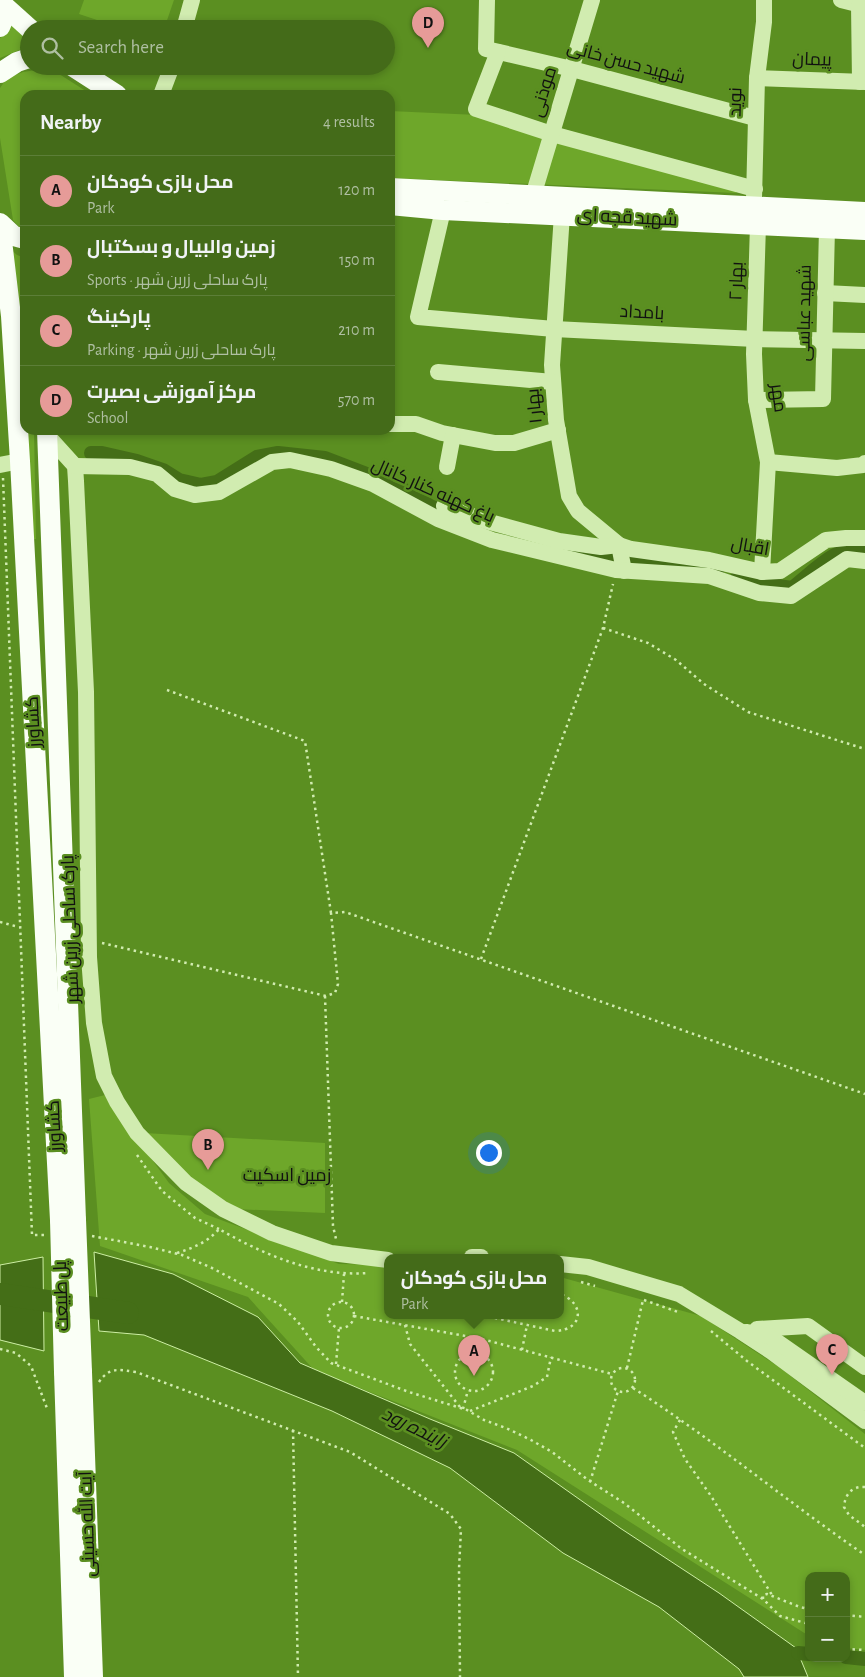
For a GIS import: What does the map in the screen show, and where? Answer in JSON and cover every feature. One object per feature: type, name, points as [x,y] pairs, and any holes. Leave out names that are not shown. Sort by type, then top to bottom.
[{"type":"main road","points":[[0,2],[20,20]]},
{"type":"main road","points":[[0,8],[3,20],[0,27]]},
{"type":"main road","points":[[0,73],[20,61]]},
{"type":"main road","points":[[86,75],[109,90]]},
{"type":"main road","name":"شهید قجه ای","points":[[395,188],[865,212]]},
{"type":"main road","name":"شهید قجه ای","points":[[395,205],[442,210],[562,214],[756,207],[827,228],[865,230]]},
{"type":"main road","points":[[0,224],[14,236],[20,238]]},
{"type":"main road","name":"کشاورز","points":[[0,224],[1,246],[11,316],[68,1220]]},
{"type":"main road","name":"کشاورز","points":[[47,435],[68,1220]]},
{"type":"main road","name":"پل طبیعت","points":[[68,1220],[73,1372]]},
{"type":"main road","name":"آیت الله حسینی","points":[[73,1372],[74,1677]]},
{"type":"main road","name":"آیت الله حسینی","points":[[73,1372],[94,1677]]},
{"type":"street","points":[[186,20],[192,0]]},
{"type":"street","points":[[487,0],[492,50],[476,108],[756,207]]},
{"type":"street","name":"موذنی","points":[[533,196],[592,0]]},
{"type":"street","name":"نوید","points":[[756,207],[756,118],[764,0]]},
{"type":"street","points":[[841,0],[862,6],[863,82]]},
{"type":"street","name":"شهید حسن خانی","points":[[492,50],[572,69],[756,118]]},
{"type":"street","points":[[163,90],[169,75]]},
{"type":"street","name":"پیمان","points":[[758,78],[863,82]]},
{"type":"street","name":"بهار ۲","points":[[755,338],[756,207]]},
{"type":"street","name":"بامداد","points":[[442,210],[418,317],[554,329],[865,342]]},
{"type":"street","name":"بهار ۱","points":[[562,214],[552,365],[558,430],[569,496],[578,511],[619,545]]},
{"type":"street","name":"شهید عباسی","points":[[756,400],[823,399],[827,228]]},
{"type":"street","points":[[825,293],[865,295]]},
{"type":"street","name":"مهر","points":[[755,338],[756,400],[768,462],[762,572]]},
{"type":"street","points":[[438,372],[553,382]]},
{"type":"street","points":[[395,424],[416,424],[453,436],[495,443],[514,443],[558,430]]},
{"type":"street","points":[[49,435],[75,466]]},
{"type":"street","points":[[446,467],[453,436]]},
{"type":"street","name":"باغ کهنه کنار کانال","points":[[75,466],[130,468],[157,474],[175,489],[195,495],[219,492],[272,462],[290,460],[331,469],[373,484],[438,519],[466,522],[492,540],[620,570],[709,576],[758,593],[791,596],[847,559],[865,561]]},
{"type":"street","points":[[0,465],[20,461]]},
{"type":"street","points":[[768,462],[837,468],[863,465],[865,463]]},
{"type":"street","name":"پارک ساحلی زرین شهر","points":[[75,466],[86,692],[89,957],[94,1023],[104,1076],[117,1102],[137,1133],[186,1183],[223,1209],[272,1232],[331,1253],[384,1260]]},
{"type":"street","points":[[444,506],[466,522],[486,521],[559,541],[601,547],[619,545],[620,570]]},
{"type":"street","name":"اقبال","points":[[619,545],[631,550],[709,560],[762,572],[780,572],[826,540],[865,538]]},
{"type":"street","points":[[564,1264],[588,1267],[679,1294],[740,1331],[865,1421]]},
{"type":"street","points":[[740,1331],[808,1326],[865,1366]]},
{"type":"street","points":[[740,1331],[769,1336],[865,1403]]},
{"type":"path","points":[[481,959],[603,628],[620,570]]},
{"type":"path","points":[[603,628],[648,643],[676,660],[704,684],[748,712],[865,749]]},
{"type":"path","points":[[94,942],[325,996],[335,992],[338,984],[331,913],[305,741],[167,690]]},
{"type":"path","points":[[331,913],[346,912],[865,1094]]},
{"type":"path","points":[[0,922],[15,926]]},
{"type":"path","points":[[325,996],[333,1226]]},
{"type":"path","points":[[369,1273],[344,1274],[309,1267],[255,1249],[219,1229],[213,1236],[200,1244],[175,1254],[212,1268],[279,1304],[298,1322],[331,1363],[470,1412],[552,1452],[590,1482],[624,1503],[682,1549],[763,1599],[780,1616],[805,1623]]},
{"type":"path","points":[[342,1302],[344,1274]]},
{"type":"path","points":[[577,1281],[602,1287]]},
{"type":"path","points":[[499,1319],[555,1331],[564,1331],[575,1324],[577,1317],[575,1305],[564,1296]]},
{"type":"path","points":[[636,1297],[684,1315]]},
{"type":"path","points":[[627,1368],[643,1300]]},
{"type":"path","points":[[342,1302],[349,1304],[354,1316],[347,1326],[339,1328],[328,1320],[327,1312],[332,1304],[342,1302]]},
{"type":"path","points":[[354,1316],[482,1339],[612,1374]]},
{"type":"path","points":[[405,1325],[410,1344],[462,1409]]},
{"type":"path","points":[[522,1350],[527,1325]]},
{"type":"path","points":[[336,1364],[339,1328]]},
{"type":"path","points":[[710,1331],[747,1362],[865,1448]]},
{"type":"path","points":[[478,1354],[482,1339]]},
{"type":"path","points":[[0,1349],[16,1353],[31,1366],[51,1418]]},
{"type":"path","points":[[472,1354],[484,1356],[492,1366],[492,1378],[485,1388],[473,1391],[468,1390],[458,1382],[456,1370],[461,1359],[472,1354]]},
{"type":"path","points":[[470,1412],[533,1386],[546,1378],[552,1357]]},
{"type":"path","points":[[619,1368],[627,1368],[630,1369],[636,1380],[633,1388],[626,1392],[618,1390],[612,1385],[612,1374],[619,1368]]},
{"type":"path","points":[[98,1384],[104,1374],[116,1369],[136,1372],[350,1452],[450,1514],[461,1529],[459,1570],[460,1677]]},
{"type":"path","points":[[633,1388],[864,1554],[865,1549]]},
{"type":"path","points":[[462,1409],[468,1390]]},
{"type":"path","points":[[590,1482],[618,1390]]},
{"type":"path","points":[[680,1420],[673,1432],[685,1459],[711,1496],[772,1595]]},
{"type":"path","points":[[293,1430],[298,1677]]},
{"type":"path","points":[[865,1487],[856,1487],[851,1491],[847,1495],[844,1507],[849,1515],[865,1527]]},
{"type":"path","points":[[763,1599],[764,1595],[772,1595],[800,1608],[805,1608]]},
{"type":"path","points":[[850,1615],[865,1617]]},
{"type":"path","points":[[850,1649],[865,1650]]},
{"type":"green space","points":[[84,0],[174,0],[167,20],[97,20],[79,14]]},
{"type":"green space","points":[[11,22],[20,31],[20,50],[0,58],[0,38],[7,33]]},
{"type":"green space","points":[[20,73],[20,75],[61,75],[84,90],[20,90],[20,228],[13,220],[0,138],[0,88],[7,78]]},
{"type":"green space","points":[[395,111],[523,117],[735,180],[736,193],[395,178]]},
{"type":"green space","points":[[9,248],[20,256],[20,408]]},
{"type":"green space","points":[[22,435],[34,435],[36,539],[29,539]]},
{"type":"green space","points":[[105,1095],[169,1183],[205,1214],[339,1264],[384,1265],[384,1319],[564,1319],[564,1278],[701,1316],[779,1367],[865,1434],[865,1650],[850,1648],[850,1572],[805,1572],[805,1633],[517,1450],[314,1370],[248,1297],[100,1246],[89,1099]]},
{"type":"green space","name":"زمین اسکیت","points":[[144,1133],[325,1143],[325,1213],[235,1209],[200,1187]]},
{"type":"water","points":[[94,1252],[173,1274],[258,1317],[300,1363],[514,1453],[796,1648],[808,1677],[744,1677],[739,1669],[659,1607],[563,1553],[450,1468],[332,1411],[144,1335],[99,1331]]},
{"type":"water","points":[[43,1257],[44,1351],[0,1340],[0,1265]]},
{"type":"waterway","points":[[91,453],[102,453],[137,461],[163,470],[179,480],[201,485],[217,482],[257,457],[278,453],[325,458],[398,486],[430,506],[454,516]]},
{"type":"waterway","points":[[556,547],[604,558],[687,565],[717,572]]},
{"type":"waterway","points":[[737,578],[792,588],[826,560],[835,555],[845,550],[865,548]]},
{"type":"waterway","name":"زاینده رود","points":[[0,1294],[128,1313]]},
{"type":"waterway","points":[[798,1653],[805,1654]]},
{"type":"waterway","points":[[850,1657],[865,1659]]},
{"type":"place","name":"مرکز آموزشی بصیرت","points":[[428,48]]},
{"type":"place","name":"زمین والبیال و بسکتبال","points":[[208,1170]]},
{"type":"place","name":"پارکینگ","points":[[832,1375]]},
{"type":"place","name":"محل بازی کودکان","points":[[474,1376]]}]
